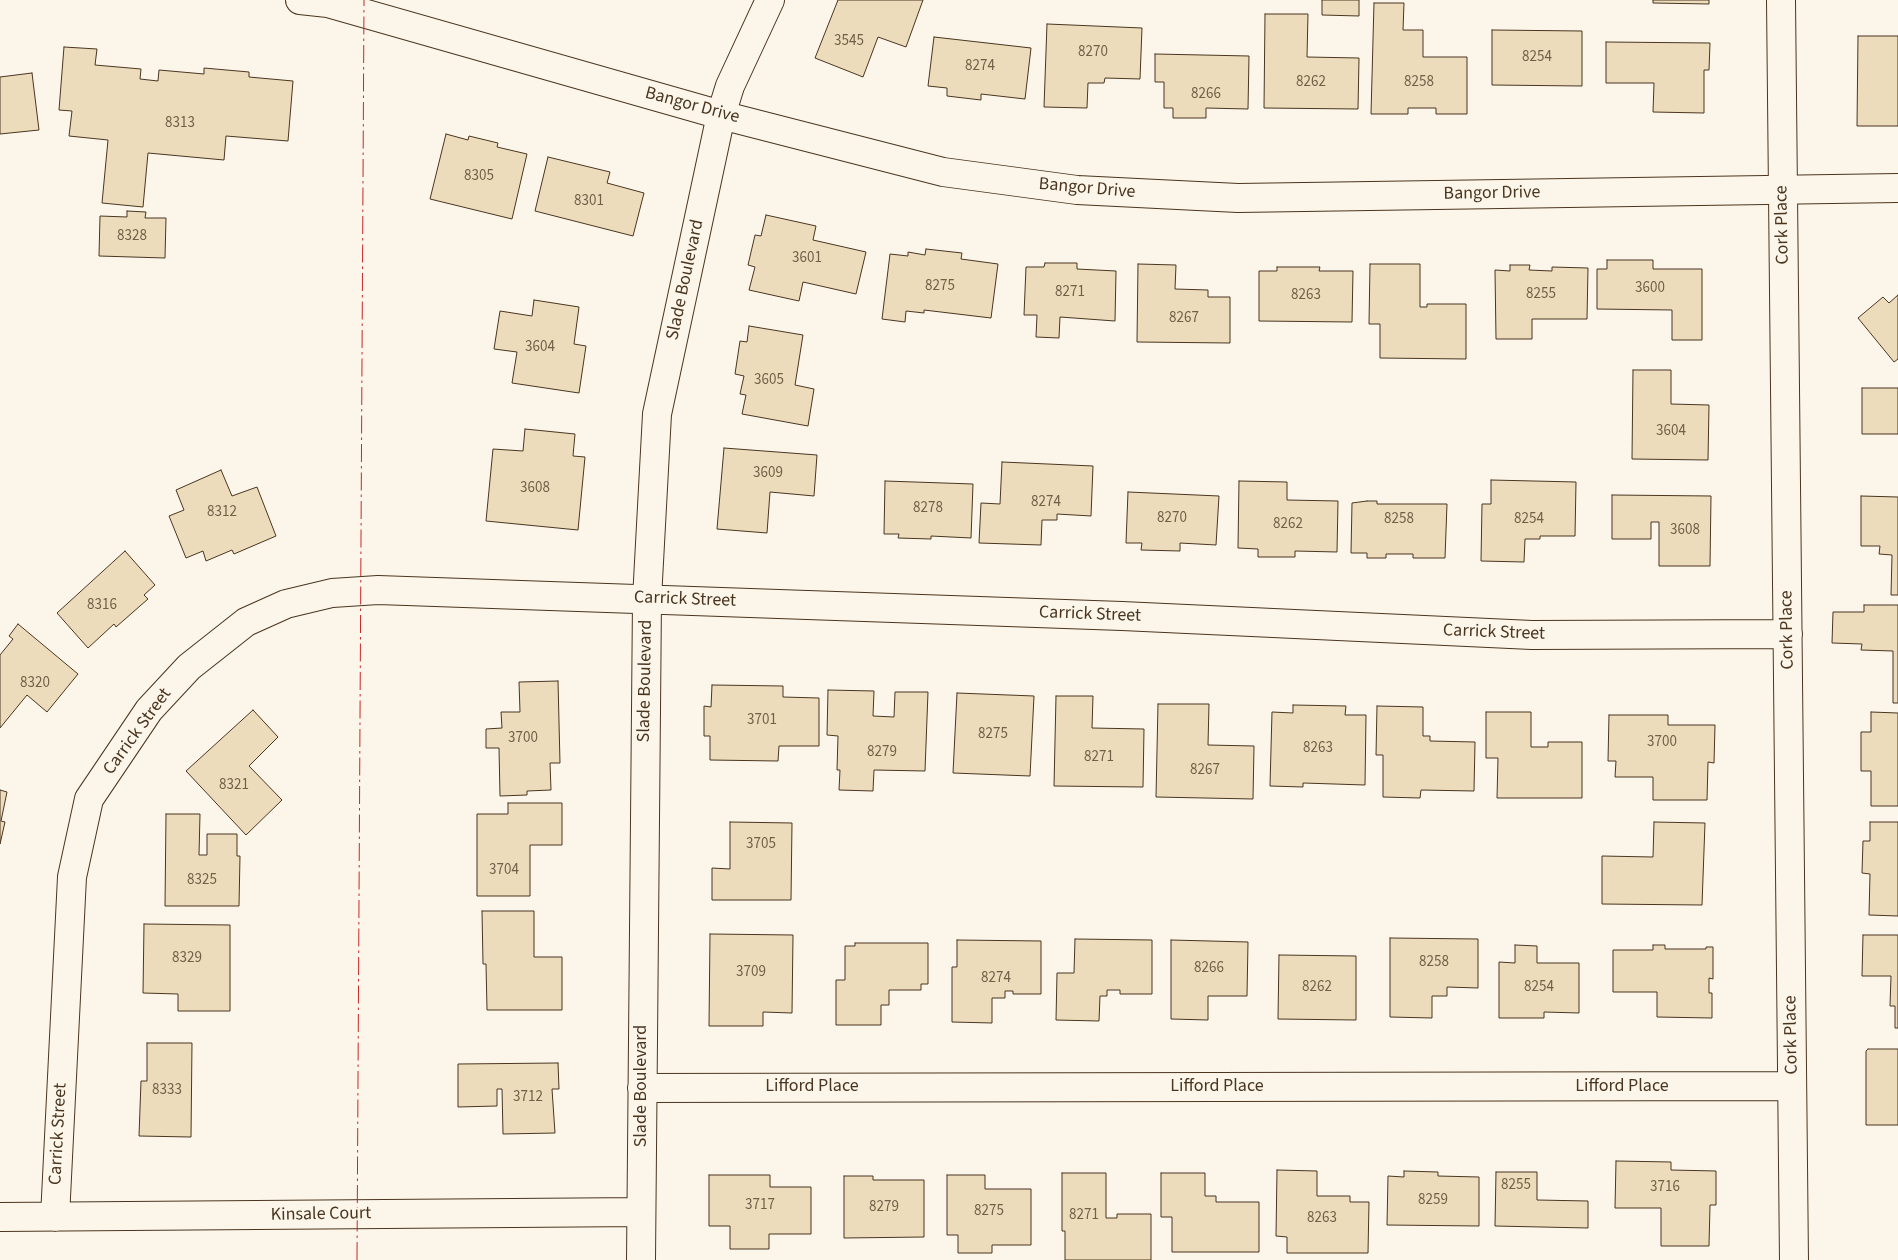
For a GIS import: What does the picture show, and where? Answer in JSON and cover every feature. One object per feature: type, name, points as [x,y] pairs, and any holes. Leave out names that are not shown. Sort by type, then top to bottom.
[{"type":"street","name":"Bangor Drive","points":[[300,0],[328,3],[721,115],[943,172],[1077,190],[1238,198],[1898,188]]},
{"type":"street","name":"Slade Boulevard","points":[[641,1260],[647,599],[657,414],[721,115],[730,86],[770,0]]},
{"type":"street","name":"Cork Place","points":[[1781,0],[1794,1260]]},
{"type":"street","name":"Carrick Street","points":[[55,1217],[72,877],[89,799],[149,710],[188,667],[246,622],[286,604],[332,593],[378,590],[1122,616],[1532,635],[1788,634]]},
{"type":"street","name":"Lifford Place","points":[[642,1088],[1792,1086]]},
{"type":"street","name":"Kinsale Court","points":[[0,1217],[641,1212]]},
{"type":"building","points":[[838,0],[923,0],[906,47],[878,37],[863,77],[815,58]]},
{"type":"building","points":[[1322,0],[1359,0],[1359,16],[1322,15]]},
{"type":"building","points":[[1653,0],[1709,0],[1709,4],[1653,3]]},
{"type":"building","points":[[1374,3],[1404,3],[1403,30],[1423,30],[1423,57],[1467,57],[1467,114],[1436,114],[1436,108],[1408,108],[1408,114],[1371,114]]},
{"type":"building","points":[[1265,14],[1308,14],[1307,57],[1359,58],[1358,109],[1264,108]]},
{"type":"building","points":[[1047,24],[1142,28],[1140,79],[1105,78],[1104,83],[1088,83],[1087,108],[1044,107]]},
{"type":"building","points":[[1492,30],[1582,31],[1582,86],[1492,85]]},
{"type":"building","points":[[1858,36],[1898,36],[1898,126],[1857,126]]},
{"type":"building","points":[[934,37],[1031,48],[1025,99],[981,94],[981,100],[947,96],[947,88],[928,86]]},
{"type":"building","points":[[1606,42],[1710,43],[1709,70],[1704,70],[1704,113],[1653,112],[1654,83],[1606,83]]},
{"type":"building","points":[[64,47],[97,49],[95,65],[141,69],[140,79],[158,81],[159,70],[204,74],[204,68],[249,72],[249,77],[293,81],[288,141],[226,136],[224,160],[148,153],[143,207],[102,203],[108,140],[69,136],[72,111],[59,110]]},
{"type":"building","points":[[1155,54],[1249,56],[1248,109],[1206,108],[1206,118],[1173,118],[1173,108],[1164,108],[1164,82],[1155,82]]},
{"type":"building","points":[[32,73],[39,130],[0,134],[0,77]]},
{"type":"building","points":[[446,134],[468,140],[469,136],[498,143],[497,147],[527,154],[512,219],[430,199]]},
{"type":"building","points":[[548,157],[610,172],[607,183],[644,193],[633,236],[535,211]]},
{"type":"building","points":[[127,211],[146,212],[145,218],[166,218],[165,258],[99,256],[100,216],[127,217]]},
{"type":"building","points":[[766,215],[816,226],[813,240],[866,252],[856,294],[803,282],[799,301],[749,290],[755,267],[748,265],[755,235],[761,236]]},
{"type":"building","points":[[926,249],[962,253],[961,259],[998,264],[991,318],[924,310],[924,313],[906,311],[905,322],[882,319],[890,254],[908,256],[908,252],[925,255]]},
{"type":"building","points":[[1607,260],[1653,260],[1653,269],[1702,269],[1702,340],[1672,340],[1672,310],[1597,309],[1597,269],[1607,269]]},
{"type":"building","points":[[1045,263],[1077,263],[1077,269],[1116,271],[1115,321],[1060,317],[1059,338],[1036,337],[1037,315],[1024,315],[1026,267],[1044,267]]},
{"type":"building","points":[[1138,264],[1176,265],[1175,289],[1208,290],[1208,297],[1230,297],[1230,343],[1137,342]]},
{"type":"building","points":[[1370,264],[1420,264],[1420,307],[1427,307],[1427,304],[1466,304],[1466,359],[1380,358],[1380,324],[1369,324]]},
{"type":"building","points":[[1510,265],[1530,265],[1529,270],[1552,271],[1552,267],[1588,268],[1587,319],[1532,319],[1532,339],[1496,339],[1495,270],[1510,271]]},
{"type":"building","points":[[1277,267],[1320,267],[1319,271],[1353,271],[1352,322],[1259,321],[1259,271],[1277,271]]},
{"type":"building","points":[[1898,295],[1898,359],[1894,362],[1858,318],[1883,297],[1889,303]]},
{"type":"building","points":[[534,300],[579,307],[574,344],[586,346],[579,393],[512,383],[517,352],[494,349],[500,311],[532,316]]},
{"type":"building","points":[[749,326],[803,335],[795,385],[814,389],[808,426],[742,414],[746,395],[740,394],[744,376],[735,374],[740,341],[747,342]]},
{"type":"building","points":[[1633,370],[1671,370],[1671,404],[1709,405],[1708,460],[1632,459]]},
{"type":"building","points":[[1862,388],[1898,388],[1898,434],[1862,434]]},
{"type":"building","points":[[525,429],[575,434],[573,456],[585,457],[578,530],[486,521],[493,449],[523,451]]},
{"type":"building","points":[[724,448],[817,455],[814,496],[770,492],[767,533],[717,529]]},
{"type":"building","points":[[1002,462],[1093,466],[1091,516],[1057,514],[1057,520],[1042,520],[1041,545],[979,543],[981,503],[1000,504]]},
{"type":"building","points":[[221,470],[232,496],[257,487],[276,536],[234,554],[232,550],[206,561],[203,551],[186,558],[169,516],[184,510],[176,490]]},
{"type":"building","points":[[1491,480],[1576,482],[1575,536],[1540,536],[1540,539],[1525,539],[1524,562],[1481,561],[1482,504],[1491,504]]},
{"type":"building","points":[[885,481],[973,484],[971,538],[931,536],[931,539],[898,538],[899,534],[884,534]]},
{"type":"building","points":[[1239,481],[1287,482],[1287,500],[1338,501],[1337,552],[1295,551],[1295,557],[1258,557],[1258,549],[1238,548]]},
{"type":"building","points":[[1128,492],[1219,496],[1216,545],[1180,543],[1180,551],[1141,550],[1142,543],[1126,543]]},
{"type":"building","points":[[1612,495],[1711,496],[1710,566],[1659,566],[1659,522],[1651,522],[1651,539],[1612,539]]},
{"type":"building","points":[[1861,496],[1898,497],[1898,595],[1891,595],[1892,555],[1879,554],[1880,546],[1861,546]]},
{"type":"building","points":[[1377,501],[1377,504],[1447,504],[1445,558],[1413,558],[1413,554],[1386,554],[1386,558],[1367,558],[1367,553],[1351,553],[1352,503]]},
{"type":"building","points":[[125,551],[155,585],[144,595],[148,599],[116,627],[114,624],[88,648],[57,613]]},
{"type":"building","points":[[1864,605],[1898,605],[1898,703],[1893,703],[1893,651],[1861,650],[1862,644],[1832,643],[1833,612],[1864,612]]},
{"type":"building","points":[[18,624],[78,674],[47,712],[27,695],[0,728],[0,655],[13,639],[9,636]]},
{"type":"building","points":[[558,681],[560,763],[550,763],[551,790],[527,791],[527,795],[500,796],[499,748],[486,748],[486,729],[502,728],[501,712],[520,712],[519,682]]},
{"type":"building","points":[[712,685],[783,686],[783,697],[819,698],[819,746],[779,746],[778,761],[710,760],[710,736],[704,736],[704,706],[711,707]]},
{"type":"building","points":[[828,690],[874,691],[873,716],[894,717],[895,692],[928,692],[925,771],[874,770],[873,791],[839,790],[840,770],[837,770],[838,736],[827,735]]},
{"type":"building","points":[[957,693],[1034,696],[1030,776],[953,773]]},
{"type":"building","points":[[1056,696],[1093,696],[1092,728],[1144,729],[1143,787],[1054,786]]},
{"type":"building","points":[[1158,704],[1209,704],[1208,745],[1254,746],[1253,799],[1156,797]]},
{"type":"building","points":[[1293,705],[1346,706],[1345,715],[1366,715],[1365,785],[1303,783],[1303,787],[1270,786],[1272,712],[1293,713]]},
{"type":"building","points":[[1377,706],[1423,707],[1423,736],[1430,736],[1430,741],[1475,742],[1474,791],[1421,790],[1420,798],[1383,797],[1383,755],[1376,755]]},
{"type":"building","points":[[253,710],[278,737],[249,766],[282,800],[246,835],[186,771]]},
{"type":"building","points":[[1486,712],[1531,712],[1531,747],[1548,747],[1548,742],[1582,742],[1582,798],[1497,798],[1498,758],[1486,758]]},
{"type":"building","points":[[1871,712],[1898,713],[1898,806],[1871,806],[1871,771],[1861,771],[1861,732],[1871,732]]},
{"type":"building","points":[[1609,715],[1668,715],[1668,725],[1715,725],[1714,763],[1708,762],[1707,800],[1653,800],[1653,777],[1615,777],[1616,761],[1608,761]]},
{"type":"building","points":[[0,790],[7,792],[1,821],[5,822],[0,844]]},
{"type":"building","points":[[508,803],[562,803],[562,845],[530,845],[530,896],[477,896],[477,814],[508,814]]},
{"type":"building","points":[[166,814],[200,814],[199,855],[207,855],[207,834],[237,834],[237,856],[240,856],[239,906],[165,906]]},
{"type":"building","points":[[730,822],[792,823],[791,900],[712,900],[712,868],[730,869]]},
{"type":"building","points":[[1654,822],[1705,823],[1702,905],[1602,904],[1602,856],[1653,857]]},
{"type":"building","points":[[1870,822],[1898,822],[1898,916],[1869,915],[1870,874],[1862,873],[1863,841],[1870,841]]},
{"type":"building","points":[[482,911],[534,911],[534,957],[562,957],[562,1010],[487,1010],[486,964],[483,964]]},
{"type":"building","points":[[144,924],[230,925],[230,1011],[178,1011],[178,994],[143,993]]},
{"type":"building","points":[[710,934],[793,935],[792,1013],[763,1012],[763,1026],[709,1026]]},
{"type":"building","points":[[1863,935],[1898,935],[1898,1028],[1895,1028],[1895,1006],[1890,1006],[1891,976],[1862,976]]},
{"type":"building","points":[[1390,938],[1478,939],[1478,988],[1447,987],[1447,996],[1432,996],[1432,1018],[1390,1017]]},
{"type":"building","points":[[1075,939],[1152,940],[1152,994],[1120,994],[1120,990],[1107,990],[1107,996],[1100,996],[1099,1021],[1056,1020],[1057,973],[1074,973]]},
{"type":"building","points":[[957,940],[1041,941],[1041,994],[1013,994],[1013,991],[1005,991],[1005,998],[992,998],[992,1023],[952,1022],[952,967],[957,967]]},
{"type":"building","points":[[1171,940],[1248,942],[1247,996],[1208,996],[1208,1020],[1171,1019]]},
{"type":"building","points":[[855,943],[928,943],[928,984],[921,984],[921,990],[889,990],[889,1005],[881,1005],[881,1025],[836,1025],[836,980],[845,980],[845,946],[855,946]]},
{"type":"building","points":[[1515,945],[1537,946],[1537,963],[1579,963],[1579,1013],[1544,1012],[1544,1018],[1499,1018],[1499,962],[1515,963]]},
{"type":"building","points":[[1653,945],[1665,945],[1665,949],[1706,949],[1706,947],[1713,947],[1713,979],[1709,978],[1709,993],[1712,993],[1712,1018],[1657,1017],[1657,992],[1613,992],[1613,950],[1653,950]]},
{"type":"building","points":[[1279,955],[1356,956],[1356,1020],[1278,1019]]},
{"type":"building","points":[[147,1043],[192,1043],[191,1137],[139,1136],[141,1081],[147,1081]]},
{"type":"building","points":[[1868,1049],[1898,1049],[1898,1125],[1866,1125],[1866,1051]]},
{"type":"building","points":[[558,1063],[559,1089],[552,1089],[555,1133],[503,1134],[502,1089],[497,1089],[497,1106],[458,1107],[458,1064]]},
{"type":"building","points":[[1616,1161],[1671,1162],[1671,1170],[1716,1171],[1716,1205],[1710,1205],[1709,1246],[1661,1246],[1661,1208],[1615,1208]]},
{"type":"building","points":[[1277,1170],[1317,1171],[1317,1196],[1350,1196],[1350,1202],[1369,1202],[1368,1253],[1287,1253],[1287,1237],[1276,1236]]},
{"type":"building","points":[[1404,1171],[1438,1172],[1438,1176],[1479,1177],[1479,1226],[1387,1225],[1388,1176],[1404,1177]]},
{"type":"building","points":[[1496,1172],[1537,1172],[1537,1200],[1588,1201],[1588,1228],[1495,1226]]},
{"type":"building","points":[[1062,1173],[1106,1173],[1106,1218],[1117,1218],[1117,1214],[1151,1214],[1151,1260],[1065,1260],[1065,1231],[1062,1231]]},
{"type":"building","points":[[1161,1173],[1205,1173],[1205,1196],[1216,1196],[1216,1202],[1259,1202],[1259,1252],[1172,1252],[1172,1217],[1161,1217]]},
{"type":"building","points":[[709,1175],[770,1175],[770,1187],[811,1187],[811,1234],[769,1234],[769,1249],[730,1249],[730,1226],[709,1226]]},
{"type":"building","points":[[947,1175],[985,1175],[985,1189],[1031,1189],[1031,1245],[992,1245],[992,1253],[958,1253],[958,1235],[947,1235]]},
{"type":"building","points":[[844,1176],[873,1176],[873,1180],[924,1180],[924,1237],[844,1238]]},
{"type":"power","points":[[357,1260],[364,0]]}]
